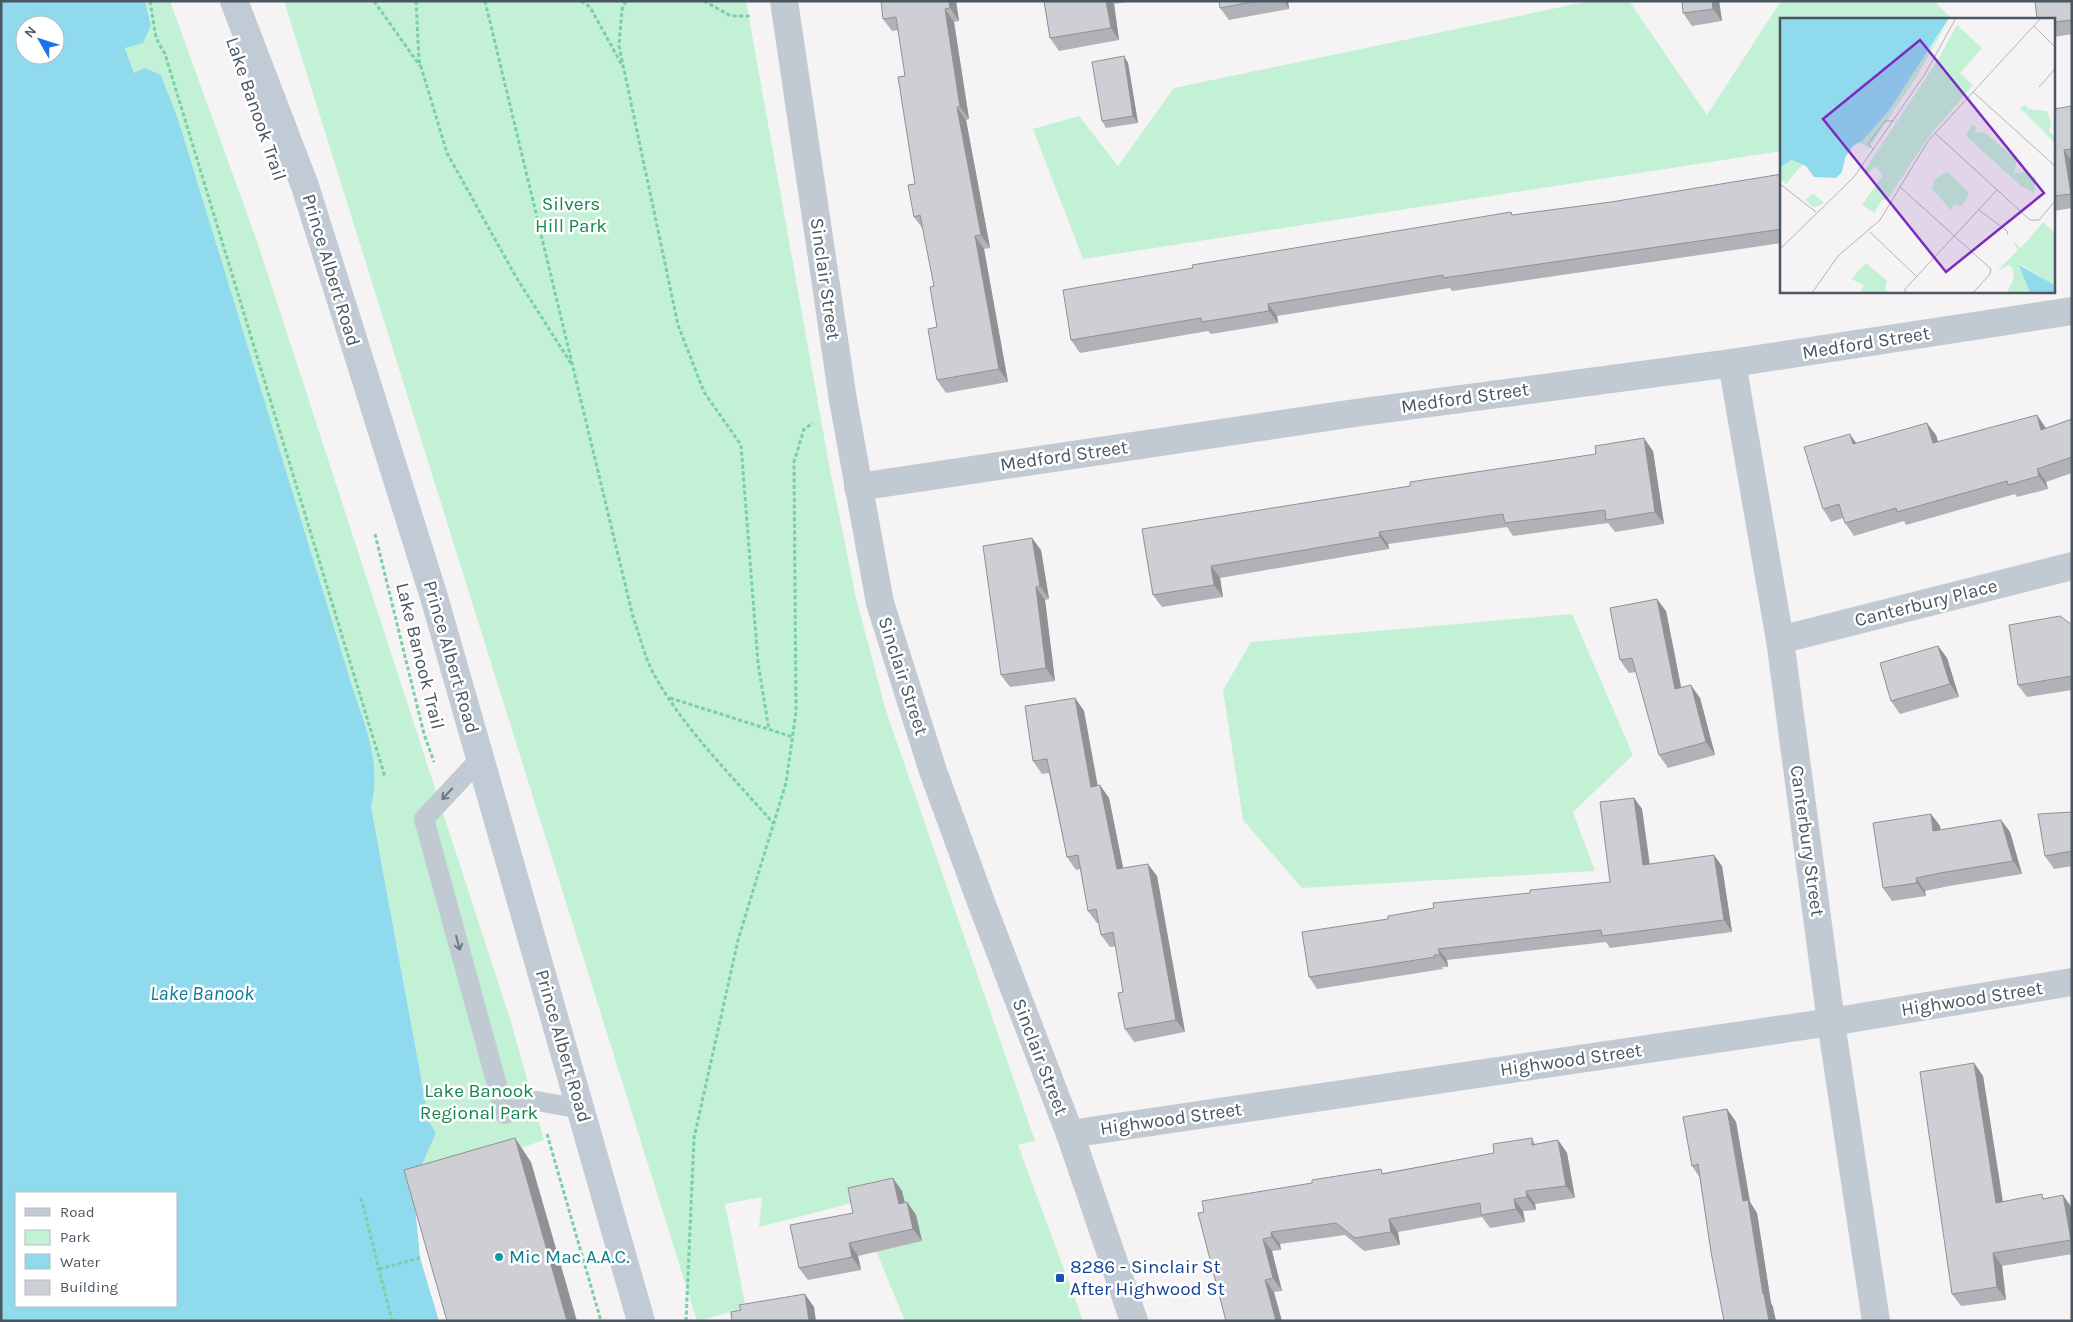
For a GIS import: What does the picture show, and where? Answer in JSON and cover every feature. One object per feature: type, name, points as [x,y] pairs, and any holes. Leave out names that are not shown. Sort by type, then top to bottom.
[{"type":"main road","name":"Prince Albert Road","points":[[234,1],[305,186],[434,597],[642,1321]]},
{"type":"street","name":"Sinclair Street","points":[[785,8],[843,400],[880,602],[933,771],[980,902],[1070,1134],[1134,1321]]},
{"type":"street","name":"Medford Street","points":[[858,487],[1345,414],[1732,363],[2072,311]]},
{"type":"street","name":"Canterbury Street","points":[[1732,363],[1780,640],[1831,1022],[1876,1321]]},
{"type":"street","name":"Canterbury Place","points":[[1780,640],[2072,566]]},
{"type":"street","name":"Highwood Street","points":[[1070,1134],[1831,1022],[2072,982]]},
{"type":"lane","points":[[480,759],[424,819],[505,1114],[537,1101],[581,1109]]},
{"type":"path","points":[[150,1],[156,38],[165,54],[385,777]]},
{"type":"path","points":[[374,1],[422,70]]},
{"type":"path","points":[[416,1],[419,60],[447,153],[516,277],[573,367]]},
{"type":"path","points":[[485,1],[633,617],[655,676],[669,698],[684,720],[773,823]]},
{"type":"path","points":[[581,1],[590,7],[625,71]]},
{"type":"path","points":[[626,1],[622,8],[619,46],[678,325],[704,392],[741,445],[758,663],[770,730]]},
{"type":"path","points":[[704,1],[731,16],[785,8]]},
{"type":"path","points":[[686,1321],[694,1138],[738,940],[786,783],[793,736],[796,712],[794,462],[804,429],[843,400]]},
{"type":"path","name":"Lake Banook Trail","points":[[375,531],[424,734],[445,796]]},
{"type":"path","points":[[669,698],[793,736]]},
{"type":"path","points":[[537,1101],[601,1321]]},
{"type":"path","points":[[361,1198],[392,1321]]},
{"type":"path","points":[[379,1269],[420,1258]]},
{"type":"green space","name":"Lake Banook Regional Park","points":[[145,1],[170,1],[258,244],[511,1022],[544,1140],[413,1185],[436,1133],[429,1121],[371,805],[375,776],[371,746],[178,119],[161,75],[134,73],[125,47],[143,43],[151,26]]},
{"type":"green space","name":"Silvers Hill Park","points":[[284,1],[746,1],[830,470],[856,598],[886,711],[1035,1141],[1018,1145],[1083,1321],[905,1321],[856,1202],[759,1227],[762,1197],[725,1204],[746,1308],[697,1321]]},
{"type":"green space","points":[[1590,1],[1629,1],[1707,115],[1781,1],[1934,1],[1951,18],[1780,18],[1780,151],[1083,259],[1033,129],[1079,116],[1118,166],[1174,88]]},
{"type":"green space","points":[[1572,614],[1633,755],[1573,812],[1595,871],[1302,888],[1243,820],[1223,690],[1251,642]]},
{"type":"water","name":"Lake Banook","points":[[1,1],[145,1],[151,26],[143,43],[125,48],[134,73],[145,68],[161,75],[178,119],[371,747],[375,776],[371,806],[429,1121],[436,1133],[413,1185],[420,1258],[439,1321],[1,1321]]},
{"type":"building","points":[[881,1],[949,1],[950,8],[945,9],[960,107],[957,107],[981,235],[975,236],[999,369],[937,380],[928,329],[937,327],[930,287],[934,286],[920,215],[914,217],[908,185],[915,184],[898,77],[905,76],[896,17],[883,19]]},
{"type":"building","points":[[1044,1],[1106,1],[1111,28],[1050,38]]},
{"type":"building","points":[[1219,1],[1257,1],[1220,8]]},
{"type":"building","points":[[1682,1],[1712,1],[1713,9],[1683,13]]},
{"type":"building","points":[[2035,1],[2072,1],[2072,20],[2056,22],[2056,18],[2037,18]]},
{"type":"building","points":[[1124,56],[1133,116],[1102,121],[1092,62]]},
{"type":"building","points":[[2072,106],[2072,149],[2064,150],[2071,194],[2056,196],[2056,109]]},
{"type":"building","points":[[1780,174],[1780,229],[1443,278],[1443,275],[1268,304],[1269,311],[1202,322],[1201,318],[1071,340],[1063,290],[1193,268],[1192,265],[1511,212],[1512,215],[1611,202]]},
{"type":"building","points":[[2037,415],[2041,430],[2072,419],[2072,457],[2037,469],[2039,476],[2008,485],[2007,481],[1897,512],[1896,508],[1845,523],[1839,504],[1823,509],[1804,447],[1850,434],[1853,444],[1927,423],[1933,443]]},
{"type":"building","points":[[1644,438],[1655,512],[1606,520],[1605,510],[1505,523],[1503,514],[1379,532],[1380,537],[1211,566],[1214,585],[1153,595],[1142,529],[1410,486],[1410,482],[1596,454],[1595,446]]},
{"type":"building","points":[[1032,538],[1040,586],[1036,587],[1046,668],[1001,675],[983,546]]},
{"type":"building","points":[[1657,599],[1675,689],[1691,685],[1706,742],[1659,755],[1632,658],[1620,660],[1610,608]]},
{"type":"building","points":[[2060,616],[2072,625],[2072,676],[2018,685],[2009,625]]},
{"type":"building","points":[[1938,646],[1950,684],[1891,701],[1880,663]]},
{"type":"building","points":[[1075,698],[1091,787],[1100,785],[1117,869],[1148,864],[1176,1020],[1125,1029],[1118,993],[1123,992],[1113,932],[1101,935],[1096,909],[1088,911],[1078,855],[1067,857],[1047,759],[1033,761],[1025,706]]},
{"type":"building","points":[[1634,798],[1643,865],[1714,855],[1724,920],[1602,936],[1601,930],[1438,949],[1440,955],[1434,955],[1435,957],[1309,977],[1302,932],[1388,919],[1388,916],[1434,908],[1433,903],[1610,882],[1600,802]]},
{"type":"building","points":[[2072,812],[2072,851],[2045,856],[2038,814]]},
{"type":"building","points":[[1931,814],[1933,831],[2001,820],[2013,861],[1940,873],[1916,878],[1917,883],[1883,888],[1873,823]]},
{"type":"building","points":[[1974,1063],[1996,1203],[2042,1194],[2043,1199],[2063,1195],[2071,1240],[1993,1253],[1997,1287],[1952,1294],[1920,1072]]},
{"type":"building","points":[[1727,1109],[1743,1201],[1748,1200],[1769,1321],[1724,1321],[1711,1252],[1698,1164],[1692,1166],[1683,1117]]},
{"type":"building","name":"Mic Mac A.A.C.","points":[[515,1138],[567,1321],[447,1321],[404,1170]]},
{"type":"building","points":[[1532,1138],[1532,1145],[1558,1140],[1566,1186],[1526,1191],[1527,1197],[1514,1199],[1516,1209],[1481,1215],[1480,1203],[1389,1219],[1391,1232],[1355,1238],[1336,1223],[1271,1232],[1272,1237],[1263,1239],[1273,1278],[1265,1280],[1276,1321],[1226,1321],[1198,1213],[1204,1212],[1202,1201],[1312,1183],[1312,1180],[1381,1169],[1382,1174],[1494,1153],[1493,1144]]},
{"type":"building","points":[[893,1178],[899,1204],[907,1202],[913,1229],[849,1243],[852,1257],[799,1268],[790,1225],[853,1213],[848,1188]]},
{"type":"building","points":[[805,1294],[809,1321],[732,1321],[731,1312],[741,1310],[739,1305]]},
{"type":"place","name":"Mic Mac A.A.C.","points":[[499,1257]]},
{"type":"place","name":"8286 - Sinclair St After Highwood St","points":[[1060,1278]]}]
